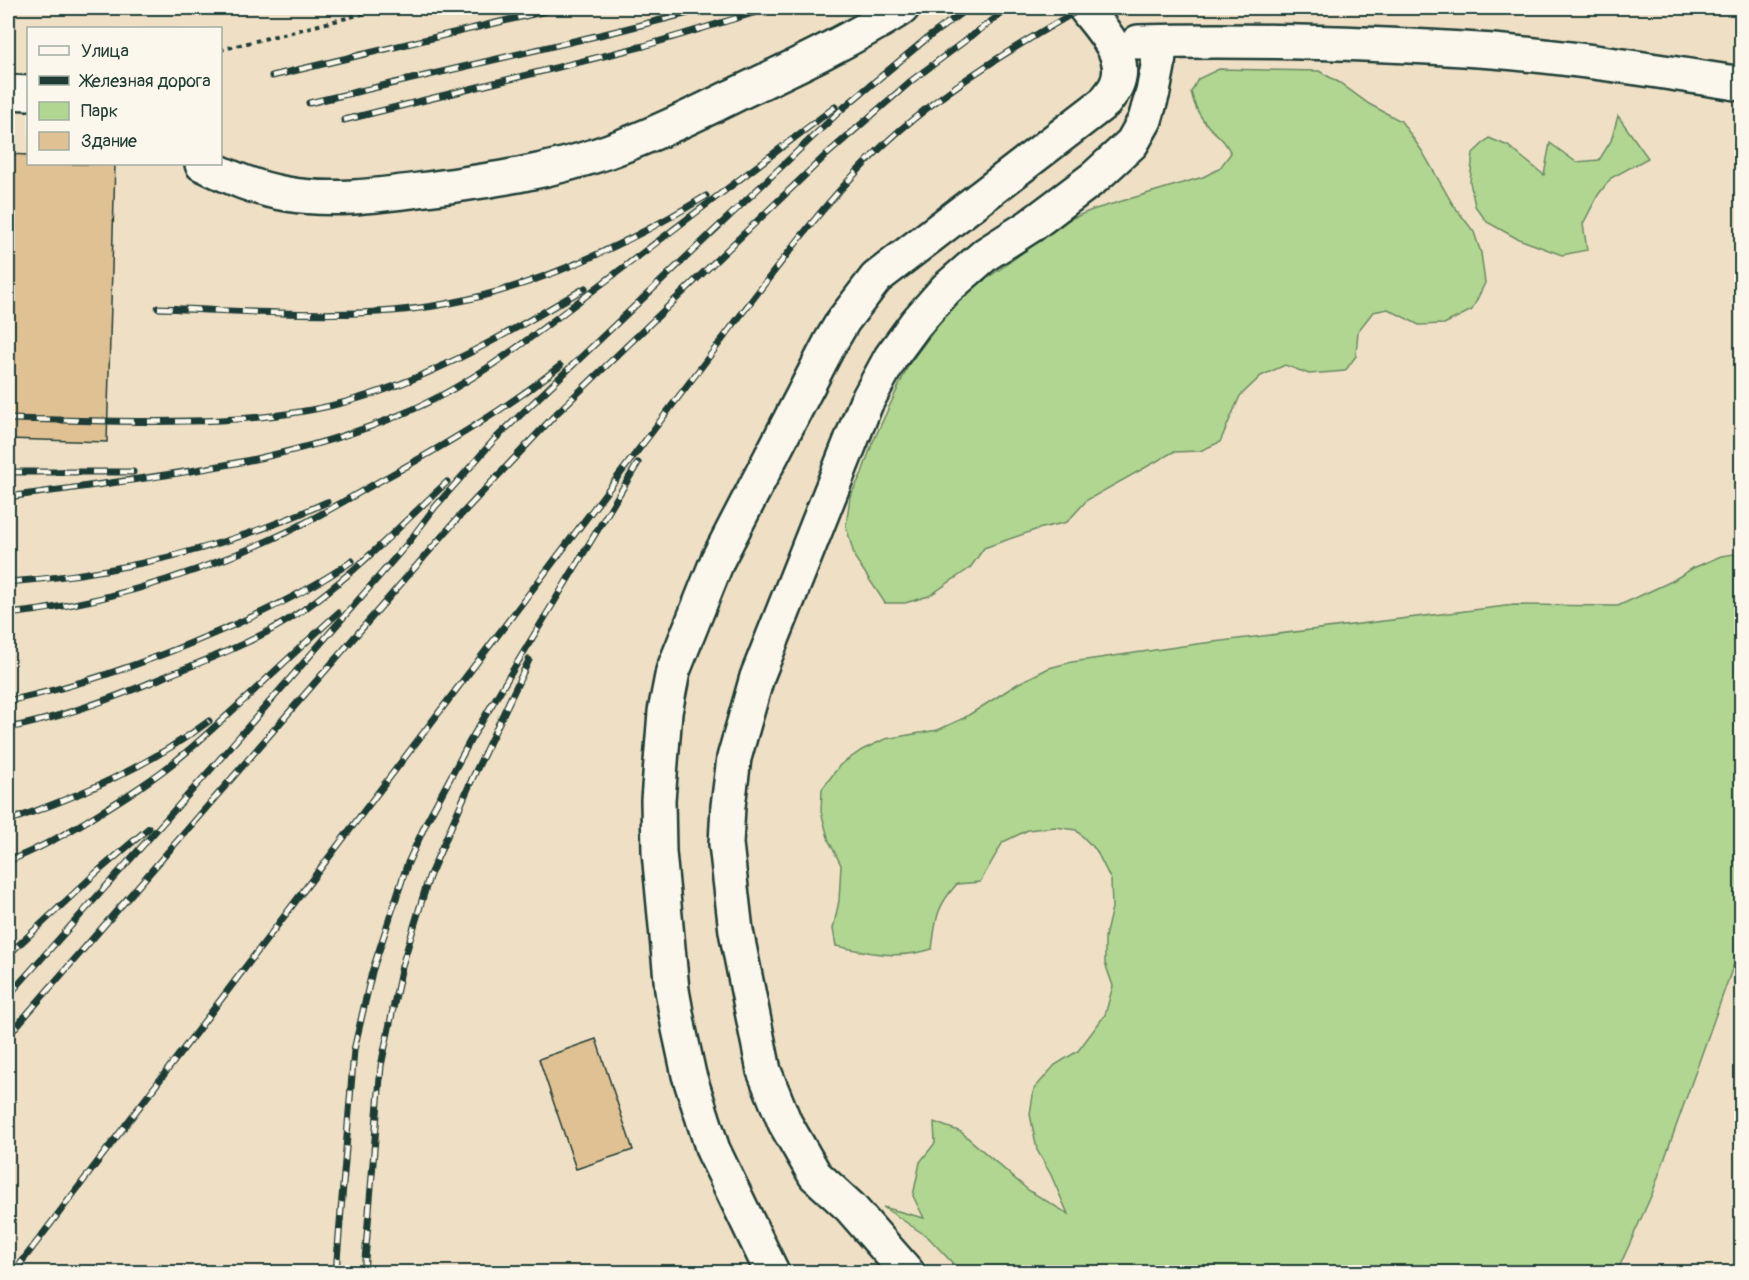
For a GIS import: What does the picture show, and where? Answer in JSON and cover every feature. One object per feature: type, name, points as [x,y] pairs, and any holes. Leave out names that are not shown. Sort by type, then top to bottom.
[{"type":"lane","points":[[204,165],[238,182],[287,194],[338,197],[436,188],[542,170],[607,152],[670,126],[833,48],[902,8]]},
{"type":"lane","points":[[772,1272],[713,1150],[689,1075],[672,990],[659,852],[658,800],[665,712],[673,671],[718,559],[843,321],[876,278],[1104,102],[1115,88],[1120,74],[1119,62],[1112,43],[1085,8]]},
{"type":"lane","points":[[1112,43],[1204,40],[1310,42],[1495,52],[1610,65],[1742,84]]},
{"type":"lane","points":[[908,1272],[850,1207],[816,1175],[785,1123],[764,1071],[736,931],[726,844],[734,758],[757,677],[866,403],[891,357],[931,306],[978,261],[1030,226],[1095,177],[1132,143],[1145,120],[1153,92],[1160,42]]},
{"type":"lane","points":[[8,92],[27,93]]},
{"type":"path","points":[[222,49],[386,8]]},
{"type":"shaded area","points":[[8,8],[1741,8],[1741,1272],[8,1272]]},
{"type":"green space","points":[[1219,69],[1319,71],[1369,104],[1401,121],[1422,151],[1452,203],[1474,232],[1481,253],[1485,283],[1472,310],[1444,324],[1419,325],[1388,309],[1373,312],[1358,331],[1356,356],[1345,371],[1309,374],[1285,365],[1261,376],[1240,396],[1220,442],[1200,451],[1173,452],[1087,500],[1067,522],[1038,529],[984,548],[970,568],[929,596],[905,603],[885,603],[855,558],[846,526],[850,497],[909,364],[957,300],[1068,220],[1092,210],[1203,177],[1219,169],[1231,153],[1202,119],[1191,92],[1198,79]]},
{"type":"green space","points":[[1618,116],[1648,158],[1611,178],[1598,195],[1583,224],[1587,250],[1562,255],[1516,238],[1487,222],[1475,206],[1470,182],[1473,153],[1489,138],[1508,146],[1544,175],[1550,143],[1576,162],[1599,160],[1611,141]]},
{"type":"green space","points":[[1741,553],[1741,944],[1652,1194],[1617,1272],[961,1272],[928,1237],[883,1207],[924,1218],[913,1196],[920,1162],[935,1143],[934,1122],[961,1132],[1028,1190],[1068,1214],[1037,1150],[1030,1114],[1034,1089],[1055,1065],[1078,1051],[1105,1015],[1113,986],[1105,963],[1105,937],[1112,908],[1111,880],[1096,850],[1076,830],[1055,827],[1028,830],[1003,842],[980,882],[957,884],[950,892],[938,914],[932,949],[895,955],[836,946],[833,929],[839,901],[841,865],[829,841],[821,812],[822,789],[840,765],[862,750],[885,739],[938,730],[964,718],[1019,683],[1049,668],[1072,662],[1197,644],[1514,605],[1618,606],[1672,581],[1693,568],[1721,556]]},
{"type":"building","points":[[8,154],[27,155],[27,165],[115,165],[107,442],[8,439]]},
{"type":"building","points":[[596,1039],[633,1150],[576,1169],[539,1059]]},
{"type":"railway","points":[[272,76],[559,8]]},
{"type":"railway","points":[[309,103],[708,8]]},
{"type":"railway","points":[[344,120],[644,46],[770,8]]},
{"type":"railway","points":[[8,996],[212,768],[408,543],[435,507],[494,440],[842,109],[926,39],[968,8]]},
{"type":"railway","points":[[8,1036],[458,518],[557,413],[826,155],[911,81],[1009,8]]},
{"type":"railway","points":[[14,1272],[822,211],[864,164],[931,105],[994,61],[1082,8]]},
{"type":"railway","points":[[8,497],[158,476],[257,459],[355,432],[428,402],[454,389],[526,341],[835,107]]},
{"type":"railway","points":[[158,308],[339,314],[445,304],[514,287],[580,262],[645,231],[706,196]]},
{"type":"railway","points":[[8,419],[138,422],[228,420],[315,409],[356,399],[416,378],[474,351],[585,288]]},
{"type":"railway","points":[[8,614],[115,595],[184,574],[252,548],[324,513],[411,464],[498,411],[560,366]]},
{"type":"railway","points":[[336,1272],[354,1050],[372,972],[407,865],[427,821],[470,741],[638,463]]},
{"type":"railway","points":[[8,472],[133,472]]},
{"type":"railway","points":[[8,728],[87,707],[224,653],[263,634],[301,612],[352,571],[447,482]]},
{"type":"railway","points":[[8,582],[90,573],[171,556],[250,533],[327,502]]},
{"type":"railway","points":[[8,701],[87,681],[190,644],[285,601],[352,561]]},
{"type":"railway","points":[[8,861],[76,828],[165,769],[209,732],[338,613]]},
{"type":"railway","points":[[364,1272],[381,1066],[402,966],[429,877],[473,777],[529,660]]},
{"type":"railway","points":[[8,821],[112,779],[162,753],[209,721]]},
{"type":"railway","points":[[8,955],[96,873],[149,828]]}]
